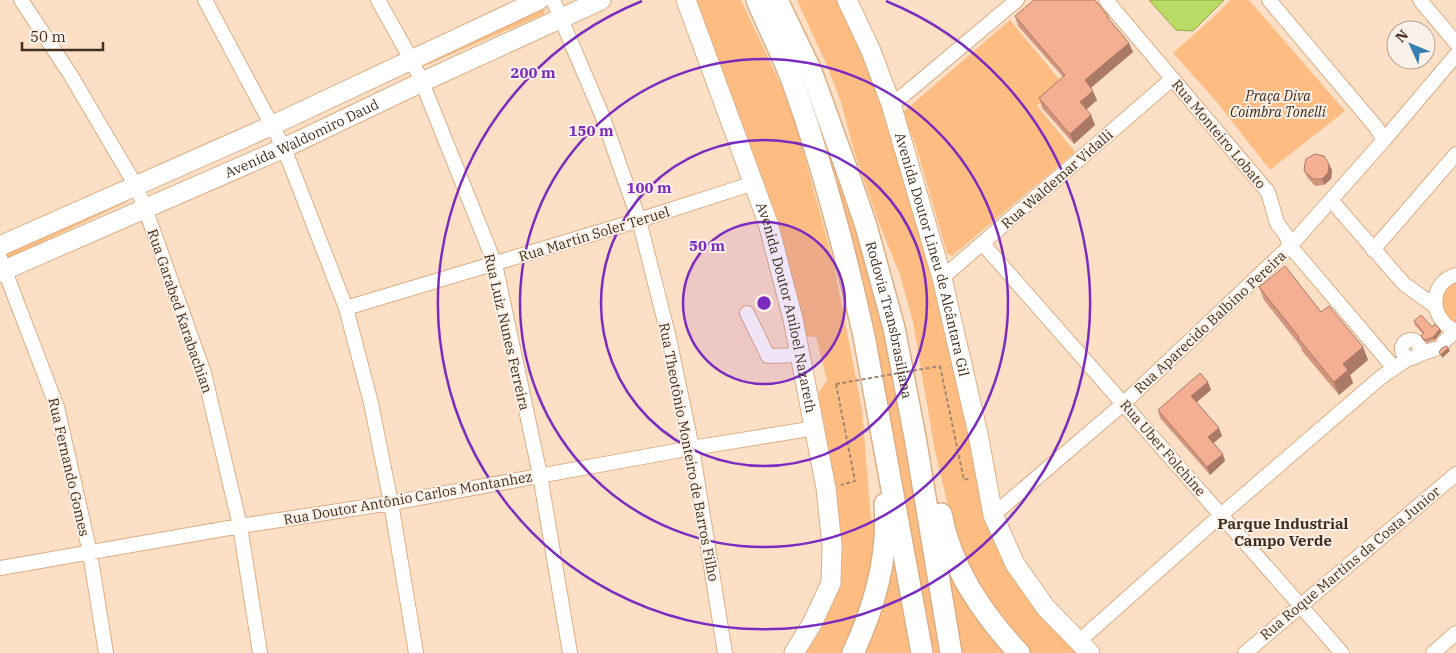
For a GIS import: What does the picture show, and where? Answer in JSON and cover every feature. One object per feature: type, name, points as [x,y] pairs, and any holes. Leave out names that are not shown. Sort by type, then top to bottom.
[{"type":"highway","name":"Rodovia Transbrasiliana","points":[[757,0],[791,78],[816,150],[853,284],[922,653]]},
{"type":"highway","name":"Rodovia Transbrasiliana","points":[[777,0],[811,71],[866,226],[894,328],[915,437],[951,653]]},
{"type":"highway","points":[[792,0],[812,51],[811,71]]},
{"type":"highway","points":[[915,437],[934,479],[945,535],[962,576],[1001,634],[1019,653]]},
{"type":"highway","points":[[853,653],[877,594],[884,554],[885,511],[882,476],[886,457]]},
{"type":"main road","name":"Avenida Waldomiro Daud","points":[[0,246],[273,125],[539,0]]},
{"type":"main road","name":"Avenida Waldomiro Daud","points":[[2,267],[284,148],[601,0]]},
{"type":"main road","name":"Avenida Doutor Aniloel Nazareth","points":[[686,0],[768,224],[793,319],[826,488],[832,545],[831,583],[813,622],[794,653]]},
{"type":"main road","name":"Avenida Doutor Lineu de Alcântara Gil","points":[[847,0],[891,104],[942,278],[978,434],[993,515],[1015,564],[1046,608],[1084,648]]},
{"type":"street","name":"Rua Garabed Karabachian","points":[[21,0],[70,74],[136,186],[145,208],[204,373],[240,526],[260,653]]},
{"type":"street","points":[[205,0],[284,148],[346,308],[371,403],[391,503],[416,653]]},
{"type":"street","name":"Rua Luiz Nunes Ferreira","points":[[378,0],[412,59],[495,264],[540,476],[570,653]]},
{"type":"street","name":"Rua Theotônio Monteiro de Barros Filho","points":[[553,0],[602,115],[639,220],[668,334],[692,448],[725,653]]},
{"type":"street","points":[[891,104],[1017,0]]},
{"type":"street","name":"Rua Monteiro Lobato","points":[[1106,0],[1268,192],[1277,222],[1286,235],[1290,246],[1392,366]]},
{"type":"street","points":[[1269,0],[1376,127],[1384,140]]},
{"type":"street","points":[[1420,0],[1456,43]]},
{"type":"street","name":"Rua Aparecido Balbino Pereira","points":[[993,515],[1123,404],[1290,246],[1456,55]]},
{"type":"street","name":"Rua Waldemar Vidalli","points":[[942,278],[1172,79]]},
{"type":"street","points":[[1373,250],[1456,154]]},
{"type":"street","name":"Rua Martin Soler Teruel","points":[[346,308],[639,220],[754,183]]},
{"type":"street","points":[[1331,200],[1404,284],[1422,297],[1431,320]]},
{"type":"street","name":"Rua Uber Folchine","points":[[983,244],[1342,653]]},
{"type":"street","name":"Rua Fernando Gomes","points":[[2,267],[57,407],[90,553],[106,653]]},
{"type":"street","points":[[1084,648],[1221,515],[1380,378],[1409,350],[1431,320],[1437,291],[1443,282],[1456,275]]},
{"type":"street","points":[[1422,297],[1437,291]]},
{"type":"street","points":[[747,313],[768,356],[800,355]]},
{"type":"street","points":[[1409,350],[1439,346],[1456,331],[1444,324],[1431,320]]},
{"type":"street","name":"Rua Doutor Antônio Carlos Montanhez","points":[[0,568],[240,526],[391,503],[692,448],[815,428]]},
{"type":"street","name":"Rua Roque Martins da Costa Junior","points":[[1245,653],[1456,474]]},
{"type":"street","points":[[1433,653],[1456,633]]},
{"type":"path","points":[[855,481],[836,384],[940,366],[964,480]]},
{"type":"green space","points":[[695,0],[741,0],[791,107],[834,265],[862,410],[871,520],[875,521],[876,556],[847,653],[804,653],[837,584],[843,548],[836,496],[819,404],[819,392],[827,380],[816,337],[806,336],[769,198]]},
{"type":"green space","points":[[797,0],[840,0],[884,112],[936,286],[983,503],[1081,653],[1027,653],[968,570],[952,523],[935,451],[913,322],[900,275],[877,218],[854,151],[841,102]]},
{"type":"green space","name":"Praça Diva Coimbra Tonelli","points":[[1230,0],[1249,0],[1345,111],[1270,170],[1216,101],[1173,53]]},
{"type":"green space","points":[[543,7],[545,10],[544,14],[420,68],[420,61]]},
{"type":"green space","points":[[1010,20],[1063,84],[1037,106],[1075,152],[952,256],[947,253],[915,143],[902,113]]},
{"type":"green space","points":[[843,179],[878,290],[943,653],[927,653],[835,182]]},
{"type":"green space","points":[[127,197],[128,200],[125,203],[6,259],[4,258],[5,252]]},
{"type":"green space","points":[[1456,281],[1456,325],[1445,315],[1442,303],[1446,291]]},
{"type":"green space","points":[[892,545],[910,653],[859,653]]},
{"type":"green space","points":[[944,549],[1013,653],[961,653]]},
{"type":"shaded area","points":[[1149,0],[1224,0],[1193,31],[1176,30]]},
{"type":"building","points":[[1034,0],[1095,0],[1129,43],[1085,80],[1093,91],[1080,102],[1091,115],[1070,134],[1039,98],[1065,75],[1015,16]]},
{"type":"building","points":[[1315,154],[1324,156],[1329,164],[1328,173],[1322,179],[1313,179],[1304,171],[1306,159]]},
{"type":"building","points":[[1285,266],[1321,312],[1329,306],[1363,347],[1343,364],[1348,370],[1334,382],[1259,287]]},
{"type":"building","points":[[1421,315],[1432,327],[1435,324],[1440,329],[1433,337],[1425,340],[1421,336],[1424,333],[1414,321]]},
{"type":"building","points":[[1447,346],[1448,348],[1441,355],[1439,352]]},
{"type":"building","points":[[1200,373],[1208,382],[1191,396],[1219,428],[1208,437],[1223,454],[1207,467],[1158,410]]},
{"type":"district","name":"Parque Industrial Campo Verde","points":[[1283,532]]}]
